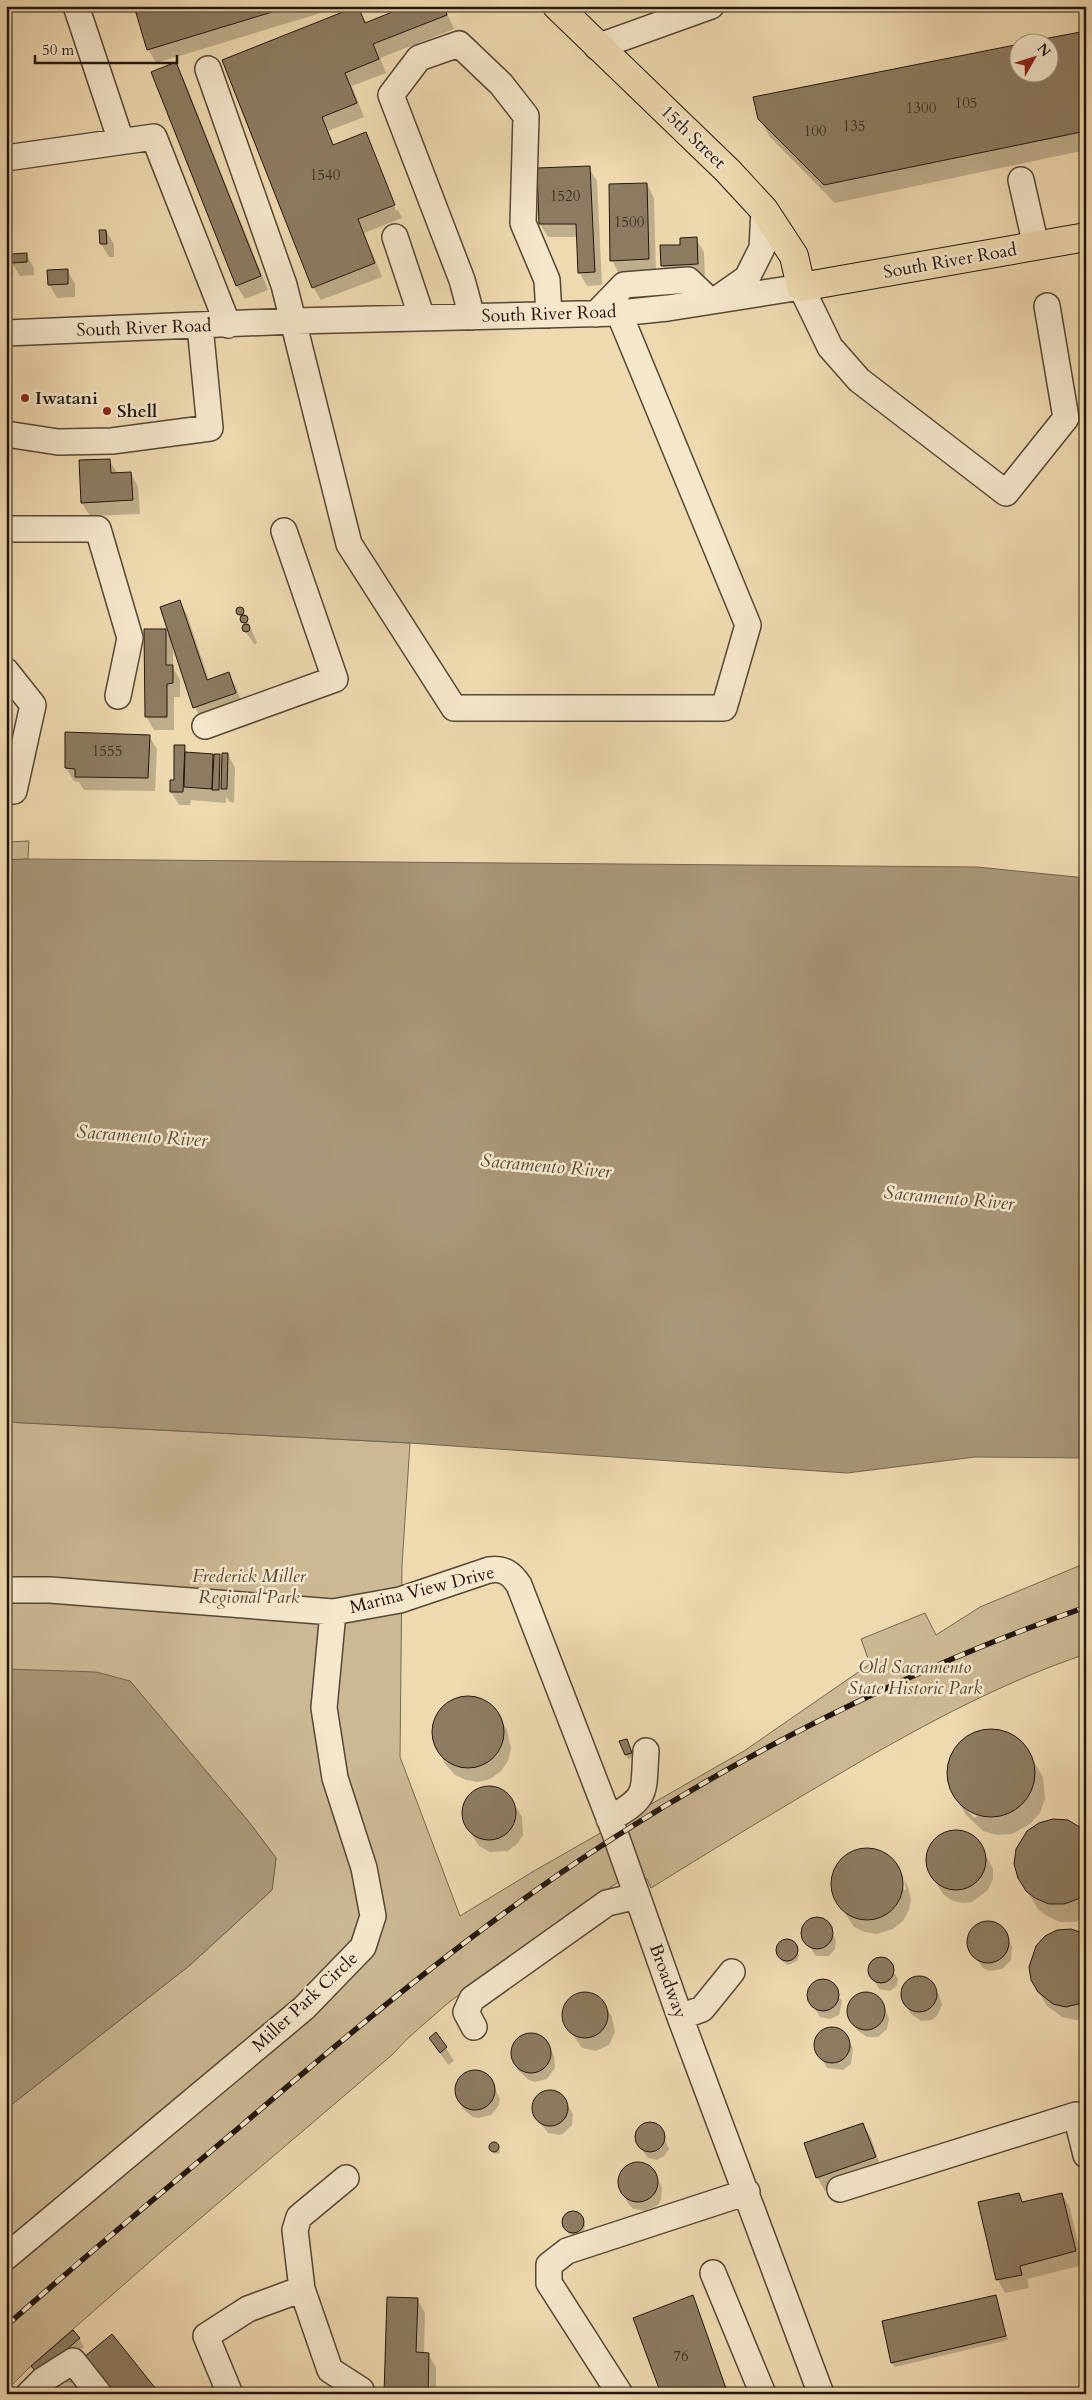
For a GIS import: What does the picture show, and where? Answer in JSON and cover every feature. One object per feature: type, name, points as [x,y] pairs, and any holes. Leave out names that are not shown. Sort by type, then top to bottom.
[{"type":"main road","name":"15th Street","points":[[557,6],[597,47],[728,171],[764,210],[794,256],[801,287]]},
{"type":"main road","name":"South River Road","points":[[801,287],[1086,237]]},
{"type":"street","points":[[76,6],[121,141]]},
{"type":"street","points":[[597,47],[711,6]]},
{"type":"street","points":[[472,316],[462,280],[391,95],[419,58],[459,44],[500,84],[526,116],[523,223],[548,280],[549,315]]},
{"type":"street","points":[[208,69],[284,285],[349,544],[454,708],[724,708],[748,625],[607,313]]},
{"type":"street","points":[[6,158],[154,137],[228,325]]},
{"type":"street","points":[[1022,180],[1036,246]]},
{"type":"street","points":[[713,301],[748,278],[762,248],[764,210]]},
{"type":"street","points":[[395,237],[422,318]]},
{"type":"street","points":[[801,287],[830,347],[859,380],[1006,493],[1066,418],[1047,306]]},
{"type":"street","name":"South River Road","points":[[6,333],[294,321],[607,313],[668,308],[801,287]]},
{"type":"street","points":[[6,434],[58,442],[112,441],[210,428],[200,326]]},
{"type":"street","points":[[6,529],[98,529],[130,638],[118,696]]},
{"type":"street","points":[[205,726],[335,680],[284,531]]},
{"type":"street","points":[[6,671],[33,705],[14,791],[6,791]]},
{"type":"street","name":"Marina View Drive","points":[[6,1590],[50,1590],[333,1612],[400,1600],[489,1570],[496,1569],[508,1572]]},
{"type":"street","name":"Broadway","points":[[508,1572],[519,1586],[609,1819],[680,2017],[821,2394]]},
{"type":"street","name":"Miller Park Circle","points":[[6,2257],[304,2008],[363,1947],[372,1916],[364,1868],[335,1778],[324,1708],[333,1612]]},
{"type":"street","points":[[609,1819],[632,1807],[640,1798],[643,1787],[646,1751]]},
{"type":"street","points":[[474,2027],[466,2012],[472,1999],[607,1903],[637,1896]]},
{"type":"street","points":[[680,2017],[702,2009],[732,1972]]},
{"type":"street","points":[[840,2189],[1076,2115],[1086,2155]]},
{"type":"street","points":[[346,2178],[299,2217],[295,2230],[302,2289],[330,2370],[361,2390],[362,2394]]},
{"type":"street","points":[[620,2394],[549,2283],[549,2265],[567,2251],[747,2192]]},
{"type":"street","points":[[713,2273],[763,2394]]},
{"type":"street","points":[[230,2394],[206,2336],[248,2309],[302,2289]]},
{"type":"street","points":[[29,2394],[43,2380],[73,2361],[99,2394]]},
{"type":"green space","points":[[29,841],[28,859],[6,860],[6,842]]},
{"type":"green space","name":"Frederick Miller Regional Park","points":[[6,1422],[410,1443],[402,1565],[400,1757],[460,1916],[534,1871],[744,1751],[870,1664],[861,1639],[925,1613],[936,1635],[980,1607],[1086,1563],[1086,1654],[995,1690],[908,1735],[851,1767],[651,1888],[647,1879],[620,1881],[565,1918],[448,2003],[407,2039],[392,2055],[162,2251],[31,2366],[6,2391],[6,2109],[189,1966],[272,1890],[276,1858],[249,1822],[130,1681],[6,1669]]},
{"type":"green space","points":[[61,2382],[76,2383],[89,2394],[42,2394]]},
{"type":"water","name":"Sacramento River","points":[[6,860],[977,867],[1086,878],[1086,1458],[975,1457],[847,1473],[410,1443],[6,1422]]},
{"type":"water","points":[[6,1669],[96,1672],[130,1681],[249,1822],[276,1858],[272,1890],[189,1966],[6,2109]]},
{"type":"building","points":[[134,6],[292,6],[147,50]]},
{"type":"building","points":[[358,6],[365,23],[407,6],[444,6],[447,15],[373,44],[379,59],[345,73],[357,103],[322,117],[333,145],[366,132],[395,205],[358,219],[375,263],[312,288],[222,60]]},
{"type":"building","points":[[1086,31],[1086,131],[824,185],[758,119],[753,97],[1010,46],[1010,82],[1060,82],[1060,36]]},
{"type":"building","points":[[176,62],[261,276],[236,286],[151,72]]},
{"type":"building","points":[[590,166],[595,272],[578,273],[576,224],[539,224],[537,168]]},
{"type":"building","points":[[647,183],[649,259],[610,261],[609,184]]},
{"type":"building","points":[[99,230],[106,230],[107,244],[100,244]]},
{"type":"building","points":[[697,237],[698,264],[661,266],[660,245],[680,245],[680,238]]},
{"type":"building","points":[[27,253],[27,262],[11,263],[11,254]]},
{"type":"building","points":[[68,269],[68,284],[48,285],[47,270]]},
{"type":"building","points":[[110,459],[111,473],[131,472],[133,500],[81,503],[79,460]]},
{"type":"building","points":[[180,600],[207,680],[229,672],[236,693],[193,708],[160,607]]},
{"type":"building","points":[[240,607],[244,611],[240,615],[236,611]]},
{"type":"building","points":[[244,615],[248,619],[244,623],[240,619]]},
{"type":"building","points":[[246,624],[250,628],[246,632],[242,628]]},
{"type":"building","points":[[144,629],[166,629],[166,665],[173,665],[173,683],[167,684],[167,717],[145,717]]},
{"type":"building","points":[[7,719],[8,771],[6,771]]},
{"type":"building","points":[[65,732],[150,735],[148,778],[75,777],[75,769],[65,768]]},
{"type":"building","points":[[174,745],[185,745],[183,792],[170,792],[170,780],[174,780]]},
{"type":"building","points":[[185,752],[213,754],[212,789],[184,787]]},
{"type":"building","points":[[222,753],[228,753],[227,789],[221,789]]},
{"type":"building","points":[[214,754],[220,754],[219,790],[212,790]]},
{"type":"building","points":[[468,1696],[482,1699],[494,1706],[501,1718],[504,1732],[501,1746],[494,1758],[482,1765],[468,1768],[454,1765],[442,1758],[435,1746],[432,1732],[435,1718],[442,1706],[454,1699]]},
{"type":"building","points":[[991,1729],[1008,1732],[1022,1742],[1032,1756],[1035,1773],[1032,1790],[1022,1804],[1008,1814],[991,1817],[974,1814],[960,1804],[950,1790],[947,1773],[950,1756],[960,1742],[974,1732]]},
{"type":"building","points":[[627,1739],[632,1753],[625,1755],[619,1741]]},
{"type":"building","points":[[484,1786],[494,1786],[504,1790],[512,1798],[516,1813],[512,1828],[504,1836],[494,1840],[484,1840],[474,1836],[466,1828],[462,1818],[462,1808],[466,1798],[474,1790]]},
{"type":"building","points":[[1053,1819],[1068,1820],[1086,1831],[1086,1893],[1078,1899],[1064,1904],[1049,1904],[1035,1898],[1026,1891],[1018,1878],[1014,1864],[1016,1849],[1027,1831],[1039,1823]]},
{"type":"building","points":[[956,1830],[973,1835],[981,1843],[986,1860],[981,1877],[973,1885],[956,1890],[939,1885],[931,1877],[926,1860],[931,1843],[939,1835]]},
{"type":"building","points":[[867,1848],[887,1854],[897,1864],[903,1884],[897,1904],[887,1914],[867,1920],[847,1914],[837,1904],[831,1884],[837,1864],[847,1854]]},
{"type":"building","points":[[817,1917],[828,1922],[833,1933],[828,1944],[817,1949],[806,1944],[801,1933],[806,1922]]},
{"type":"building","points":[[988,1921],[1003,1927],[1009,1942],[1003,1957],[988,1963],[973,1957],[967,1942],[973,1927]]},
{"type":"building","points":[[1071,1929],[1086,1934],[1086,2002],[1066,2007],[1053,2004],[1038,1992],[1031,1980],[1029,1967],[1036,1946],[1045,1936],[1057,1930]]},
{"type":"building","points":[[787,1939],[795,1942],[798,1950],[795,1958],[787,1961],[779,1958],[776,1950],[779,1942]]},
{"type":"building","points":[[881,1957],[890,1961],[894,1970],[890,1979],[881,1983],[872,1979],[868,1970],[872,1961]]},
{"type":"building","points":[[919,1976],[926,1977],[932,1981],[936,1987],[936,2001],[932,2007],[926,2011],[919,2012],[912,2011],[906,2007],[902,2001],[901,1994],[902,1987],[906,1981],[912,1977]]},
{"type":"building","points":[[823,1979],[834,1984],[839,1995],[834,2006],[823,2011],[812,2006],[807,1995],[812,1984]]},
{"type":"building","points":[[580,1992],[590,1992],[604,2002],[608,2015],[604,2028],[598,2034],[590,2038],[580,2038],[566,2028],[562,2020],[562,2010],[572,1996]]},
{"type":"building","points":[[866,1992],[879,1998],[885,2011],[879,2024],[866,2030],[853,2024],[847,2011],[853,1998]]},
{"type":"building","points":[[832,2027],[845,2032],[850,2045],[845,2058],[832,2063],[819,2058],[814,2045],[819,2032]]},
{"type":"building","points":[[436,2032],[447,2047],[440,2053],[429,2038]]},
{"type":"building","points":[[535,2033],[542,2036],[548,2042],[551,2053],[550,2061],[542,2070],[535,2073],[527,2073],[520,2070],[512,2061],[511,2049],[514,2042],[523,2034]]},
{"type":"building","points":[[479,2070],[486,2073],[492,2079],[495,2090],[494,2098],[486,2107],[479,2110],[471,2110],[464,2107],[456,2098],[455,2086],[458,2079],[467,2071]]},
{"type":"building","points":[[550,2090],[557,2091],[563,2095],[567,2101],[567,2115],[563,2121],[557,2125],[550,2126],[543,2125],[537,2121],[533,2115],[532,2108],[533,2101],[537,2095],[543,2091]]},
{"type":"building","points":[[650,2122],[660,2127],[665,2137],[660,2147],[650,2152],[640,2147],[635,2137],[640,2127]]},
{"type":"building","points":[[863,2123],[876,2157],[816,2178],[804,2143]]},
{"type":"building","points":[[492,2142],[496,2142],[499,2147],[498,2151],[492,2152],[489,2149],[489,2145]]},
{"type":"building","points":[[642,2162],[649,2165],[655,2171],[658,2182],[657,2190],[649,2199],[642,2202],[634,2202],[627,2199],[619,2190],[618,2178],[621,2171],[630,2163]]},
{"type":"building","points":[[1019,2193],[1022,2202],[1062,2193],[1076,2251],[1020,2266],[1022,2275],[996,2280],[978,2202]]},
{"type":"building","points":[[573,2211],[581,2214],[584,2222],[581,2230],[573,2233],[565,2230],[562,2222],[565,2214]]},
{"type":"building","points":[[693,2295],[728,2394],[661,2394],[633,2318]]},
{"type":"building","points":[[996,2295],[1006,2336],[891,2363],[882,2321]]},
{"type":"building","points":[[387,2297],[418,2298],[416,2352],[429,2353],[428,2394],[384,2394]]},
{"type":"building","points":[[73,2330],[80,2338],[38,2374],[31,2366]]},
{"type":"building","points":[[112,2334],[160,2394],[114,2394],[84,2357]]},
{"type":"railway","points":[[6,2326],[123,2225],[423,1975],[517,1904],[615,1837],[727,1770],[785,1738],[903,1680],[963,1654],[1086,1607]]},
{"type":"place","name":"Iwatani","points":[[25,398]]},
{"type":"place","name":"Shell","points":[[107,411]]},
{"type":"park label","name":"Old Sacramento State Historic Park","points":[[915,1677]]}]
